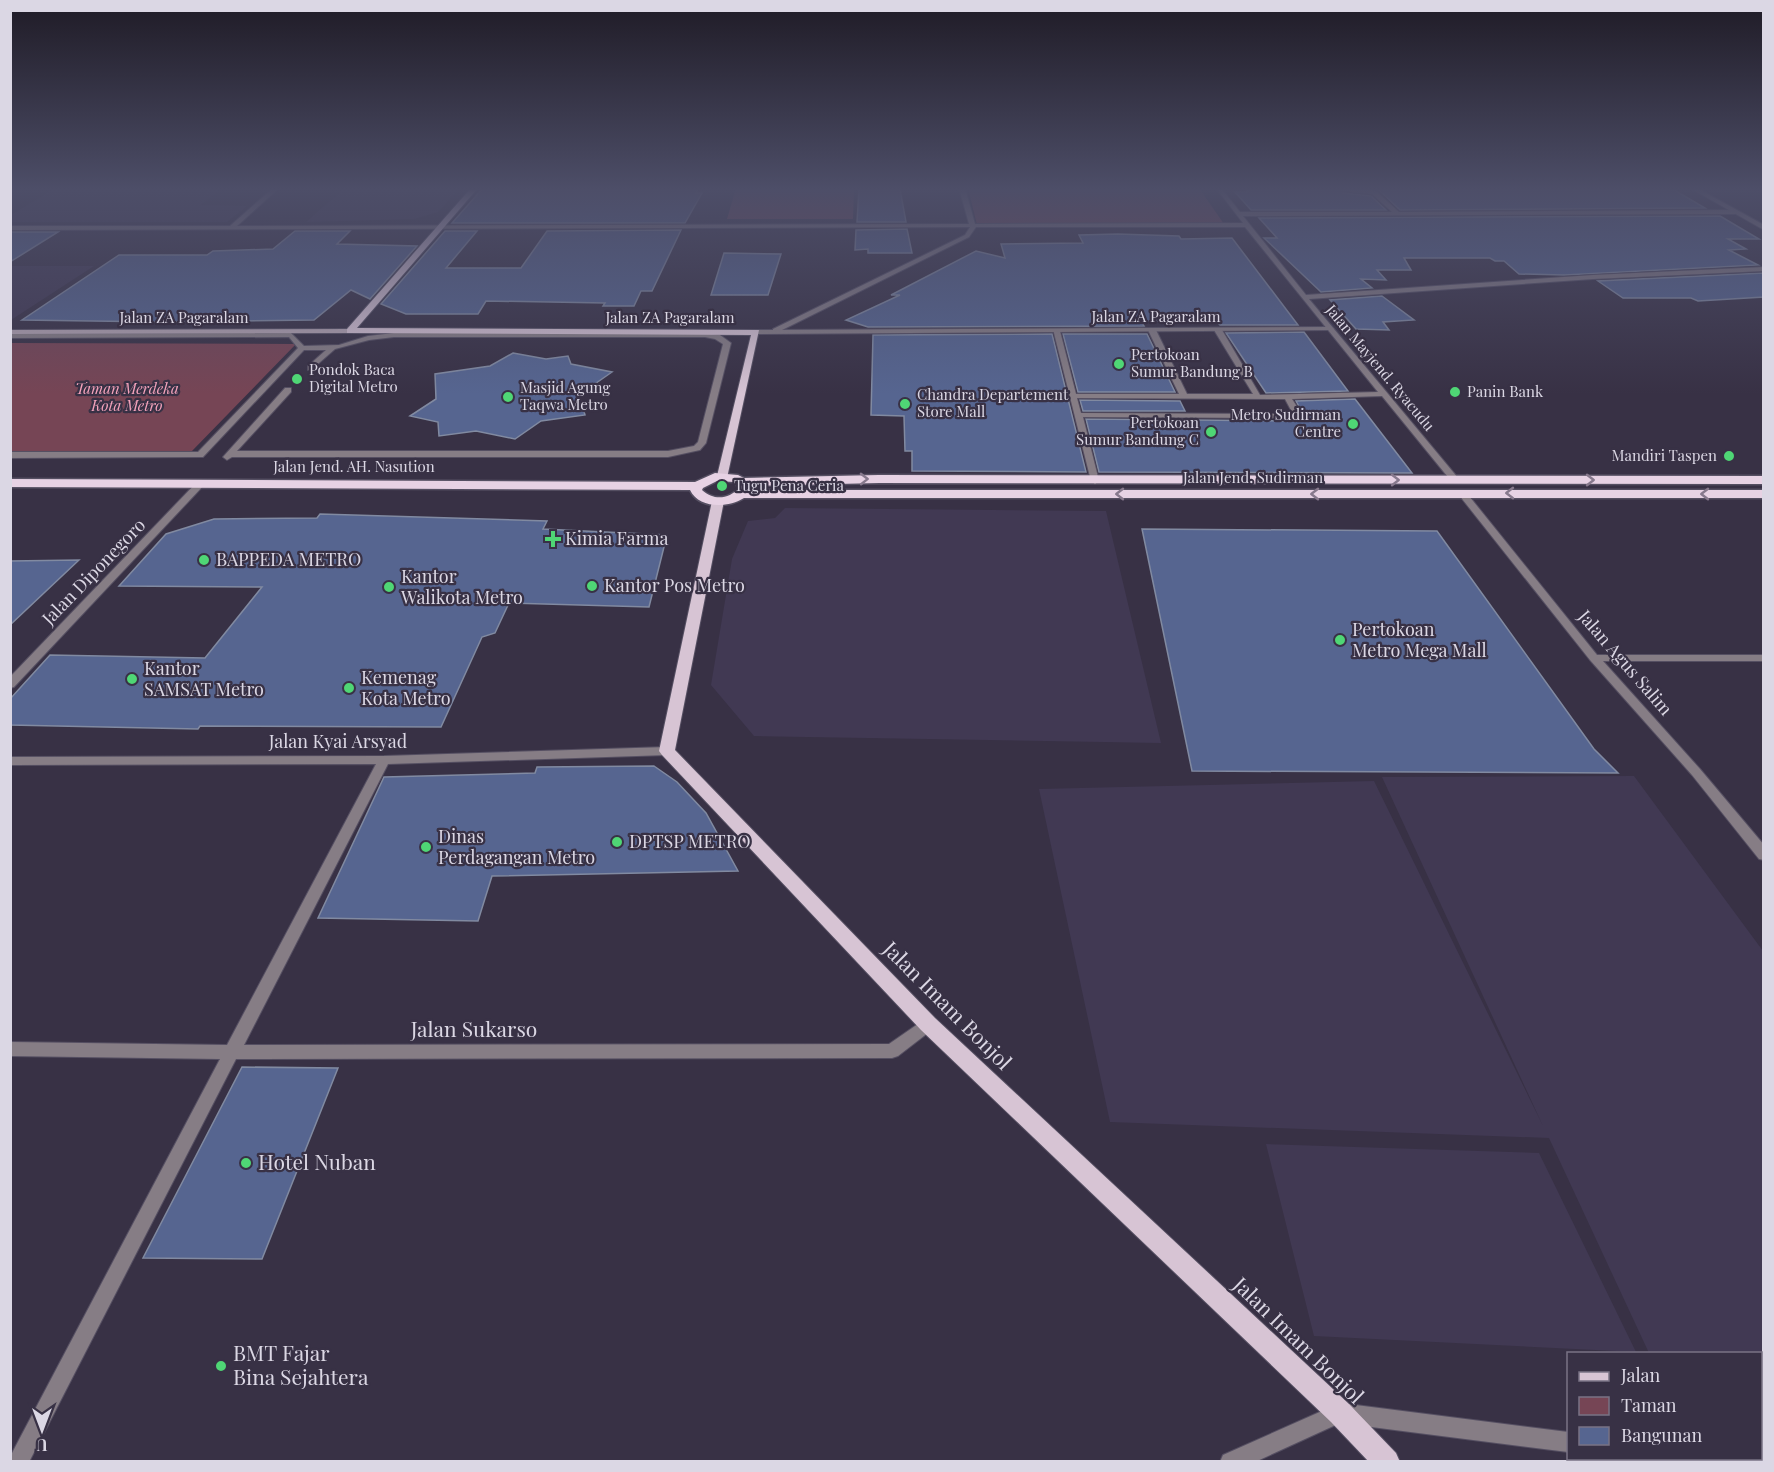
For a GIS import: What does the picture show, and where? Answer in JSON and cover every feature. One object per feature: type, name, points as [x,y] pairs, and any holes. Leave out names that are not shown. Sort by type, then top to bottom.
[{"type":"highway","points":[[723,476],[743,488],[728,500],[718,501],[699,496],[696,491],[697,486],[708,479],[723,476]]},
{"type":"highway","name":"Jalan Jend. Sudirman","points":[[743,488],[879,479],[1764,480]]},
{"type":"highway","name":"Jalan Jend. AH. Nasution","points":[[10,483],[697,486]]},
{"type":"highway","name":"Jalan Jend. Sudirman","points":[[743,488],[1764,494]]},
{"type":"main road","points":[[350,331],[413,257]]},
{"type":"main road","name":"Jalan ZA Pagaralam","points":[[10,334],[350,331],[756,332]]},
{"type":"main road","points":[[723,476],[756,332]]},
{"type":"main road","points":[[667,751],[718,501]]},
{"type":"main road","name":"Jalan Imam Bonjol","points":[[667,751],[928,1024],[1341,1413],[1387,1461]]},
{"type":"street","points":[[776,332],[928,257]]},
{"type":"street","name":"Jalan Mayjend. Ryacudu","points":[[1271,257],[1455,480]]},
{"type":"street","points":[[1304,297],[1593,277],[1764,269]]},
{"type":"street","name":"Jalan ZA Pagaralam","points":[[756,332],[1330,329]]},
{"type":"street","points":[[1152,330],[1184,397]]},
{"type":"street","points":[[1218,330],[1258,397]]},
{"type":"street","points":[[1056,331],[1095,481]]},
{"type":"street","points":[[10,334],[291,335],[302,348]]},
{"type":"street","points":[[10,455],[200,455],[302,348],[333,348],[394,335],[705,335],[717,337],[727,343],[702,442],[697,448],[668,454],[228,456],[288,390]]},
{"type":"street","points":[[311,368],[342,339]]},
{"type":"street","points":[[1073,396],[1287,397],[1384,394]]},
{"type":"street","points":[[1078,415],[1299,416],[1287,397]]},
{"type":"street","name":"Jalan Diponegoro","points":[[10,684],[201,483]]},
{"type":"street","name":"Jalan Agus Salim","points":[[1462,493],[1594,658],[1695,772],[1764,855]]},
{"type":"street","points":[[1594,658],[1764,658]]},
{"type":"street","name":"Jalan Kyai Arsyad","points":[[10,760],[384,760],[667,751]]},
{"type":"street","points":[[18,1461],[384,760]]},
{"type":"street","name":"Jalan Sukarso","points":[[10,1049],[231,1052],[892,1051],[928,1024]]},
{"type":"street","points":[[1230,1461],[1341,1413],[1567,1442]]},
{"type":"shaded area","points":[[11,266],[94,266],[11,320]]},
{"type":"shaded area","points":[[785,508],[1106,511],[1161,743],[754,736],[711,685],[732,559],[748,521],[775,518]]},
{"type":"shaded area","points":[[1634,776],[1763,951],[1763,1369],[1762,1352],[1649,1352],[1549,1138],[1110,1122],[1039,789],[1374,781],[1543,1126],[1382,777]]},
{"type":"shaded area","points":[[1266,1144],[1539,1153],[1636,1352],[1314,1336]]},
{"type":"green space","name":"Taman Merdeka Kota Metro","points":[[11,343],[296,344],[192,451],[11,451]]},
{"type":"building","points":[[10,257],[18,257],[10,262]]},
{"type":"building","points":[[116,257],[408,257],[370,299],[351,290],[314,320],[163,322],[22,320]]},
{"type":"building","points":[[422,257],[455,257],[446,268],[521,268],[529,257],[668,257],[652,291],[641,291],[634,306],[603,306],[605,303],[486,301],[478,314],[406,314],[381,304]]},
{"type":"building","points":[[723,257],[780,257],[768,295],[711,295]]},
{"type":"building","points":[[965,257],[1246,257],[1298,325],[1220,325],[1217,322],[1141,321],[1144,326],[868,327],[846,320],[900,295],[891,295]]},
{"type":"building","points":[[1284,257],[1742,257],[1758,265],[1564,275],[1519,274],[1504,261],[1495,261],[1490,258],[1404,258],[1411,270],[1377,270],[1386,280],[1361,279],[1372,288],[1321,292]]},
{"type":"building","points":[[1764,273],[1764,297],[1698,301],[1691,298],[1623,298],[1598,281]]},
{"type":"building","points":[[1382,296],[1414,320],[1383,322],[1389,330],[1356,329],[1330,300]]},
{"type":"building","points":[[1304,332],[1348,391],[1266,393],[1226,333]]},
{"type":"building","name":"Chandra Departement Store Mall","points":[[1052,334],[1086,472],[912,471],[912,451],[905,451],[904,416],[871,415],[873,335]]},
{"type":"building","name":"Pertokoan Sumur Bandung B","points":[[1063,334],[1147,334],[1175,392],[1078,392]]},
{"type":"building","name":"Masjid Agung Taqwa Metro","points":[[513,353],[546,359],[568,356],[571,364],[612,372],[579,395],[585,415],[541,421],[515,439],[476,431],[439,436],[438,422],[410,416],[436,399],[435,374],[490,366]]},
{"type":"building","points":[[1355,399],[1412,473],[1099,472],[1086,419],[1300,420],[1305,417],[1296,401]]},
{"type":"building","points":[[1080,400],[1180,401],[1185,411],[1083,411]]},
{"type":"building","points":[[320,514],[547,521],[543,529],[667,535],[649,607],[509,603],[495,633],[482,637],[441,727],[200,726],[198,729],[10,725],[10,699],[50,655],[205,658],[262,587],[119,586],[166,534],[214,519],[317,518]]},
{"type":"building","name":"Pertokoan Metro Mega Mall","points":[[1142,529],[1437,531],[1594,749],[1618,773],[1192,771]]},
{"type":"building","points":[[79,560],[10,625],[10,561]]},
{"type":"building","points":[[654,766],[677,782],[706,813],[738,871],[492,876],[478,921],[318,918],[384,777],[535,773],[537,767]]},
{"type":"building","name":"Hotel Nuban","points":[[242,1067],[338,1068],[262,1259],[143,1258]]},
{"type":"place","name":"Pertokoan Sumur Bandung B","points":[[1119,364]]},
{"type":"place","name":"Pondok Baca Digital Metro","points":[[297,379]]},
{"type":"place","name":"Panin Bank","points":[[1455,392]]},
{"type":"place","name":"Masjid Agung Taqwa Metro","points":[[508,397]]},
{"type":"place","name":"Chandra Departement Store Mall","points":[[905,404]]},
{"type":"place","name":"Metro Sudirman Centre","points":[[1353,424]]},
{"type":"place","name":"Pertokoan Sumur Bandung C","points":[[1211,432]]},
{"type":"place","name":"Mandiri Taspen","points":[[1729,456]]},
{"type":"place","name":"Tugu Pena Ceria","points":[[722,486]]},
{"type":"place","name":"Kimia Farma","points":[[553,539]]},
{"type":"place","name":"BAPPEDA METRO","points":[[204,560]]},
{"type":"place","name":"Kantor Pos Metro","points":[[592,586]]},
{"type":"place","name":"Kantor Walikota Metro","points":[[389,587]]},
{"type":"place","name":"Pertokoan Metro Mega Mall","points":[[1340,640]]},
{"type":"place","name":"Kantor SAMSAT Metro","points":[[132,679]]},
{"type":"place","name":"Kemenag Kota Metro","points":[[349,688]]},
{"type":"place","name":"DPTSP METRO","points":[[617,842]]},
{"type":"place","name":"Dinas Perdagangan Metro","points":[[426,847]]},
{"type":"place","name":"Hotel Nuban","points":[[246,1163]]},
{"type":"place","name":"BMT Fajar Bina Sejahtera","points":[[221,1366]]}]
